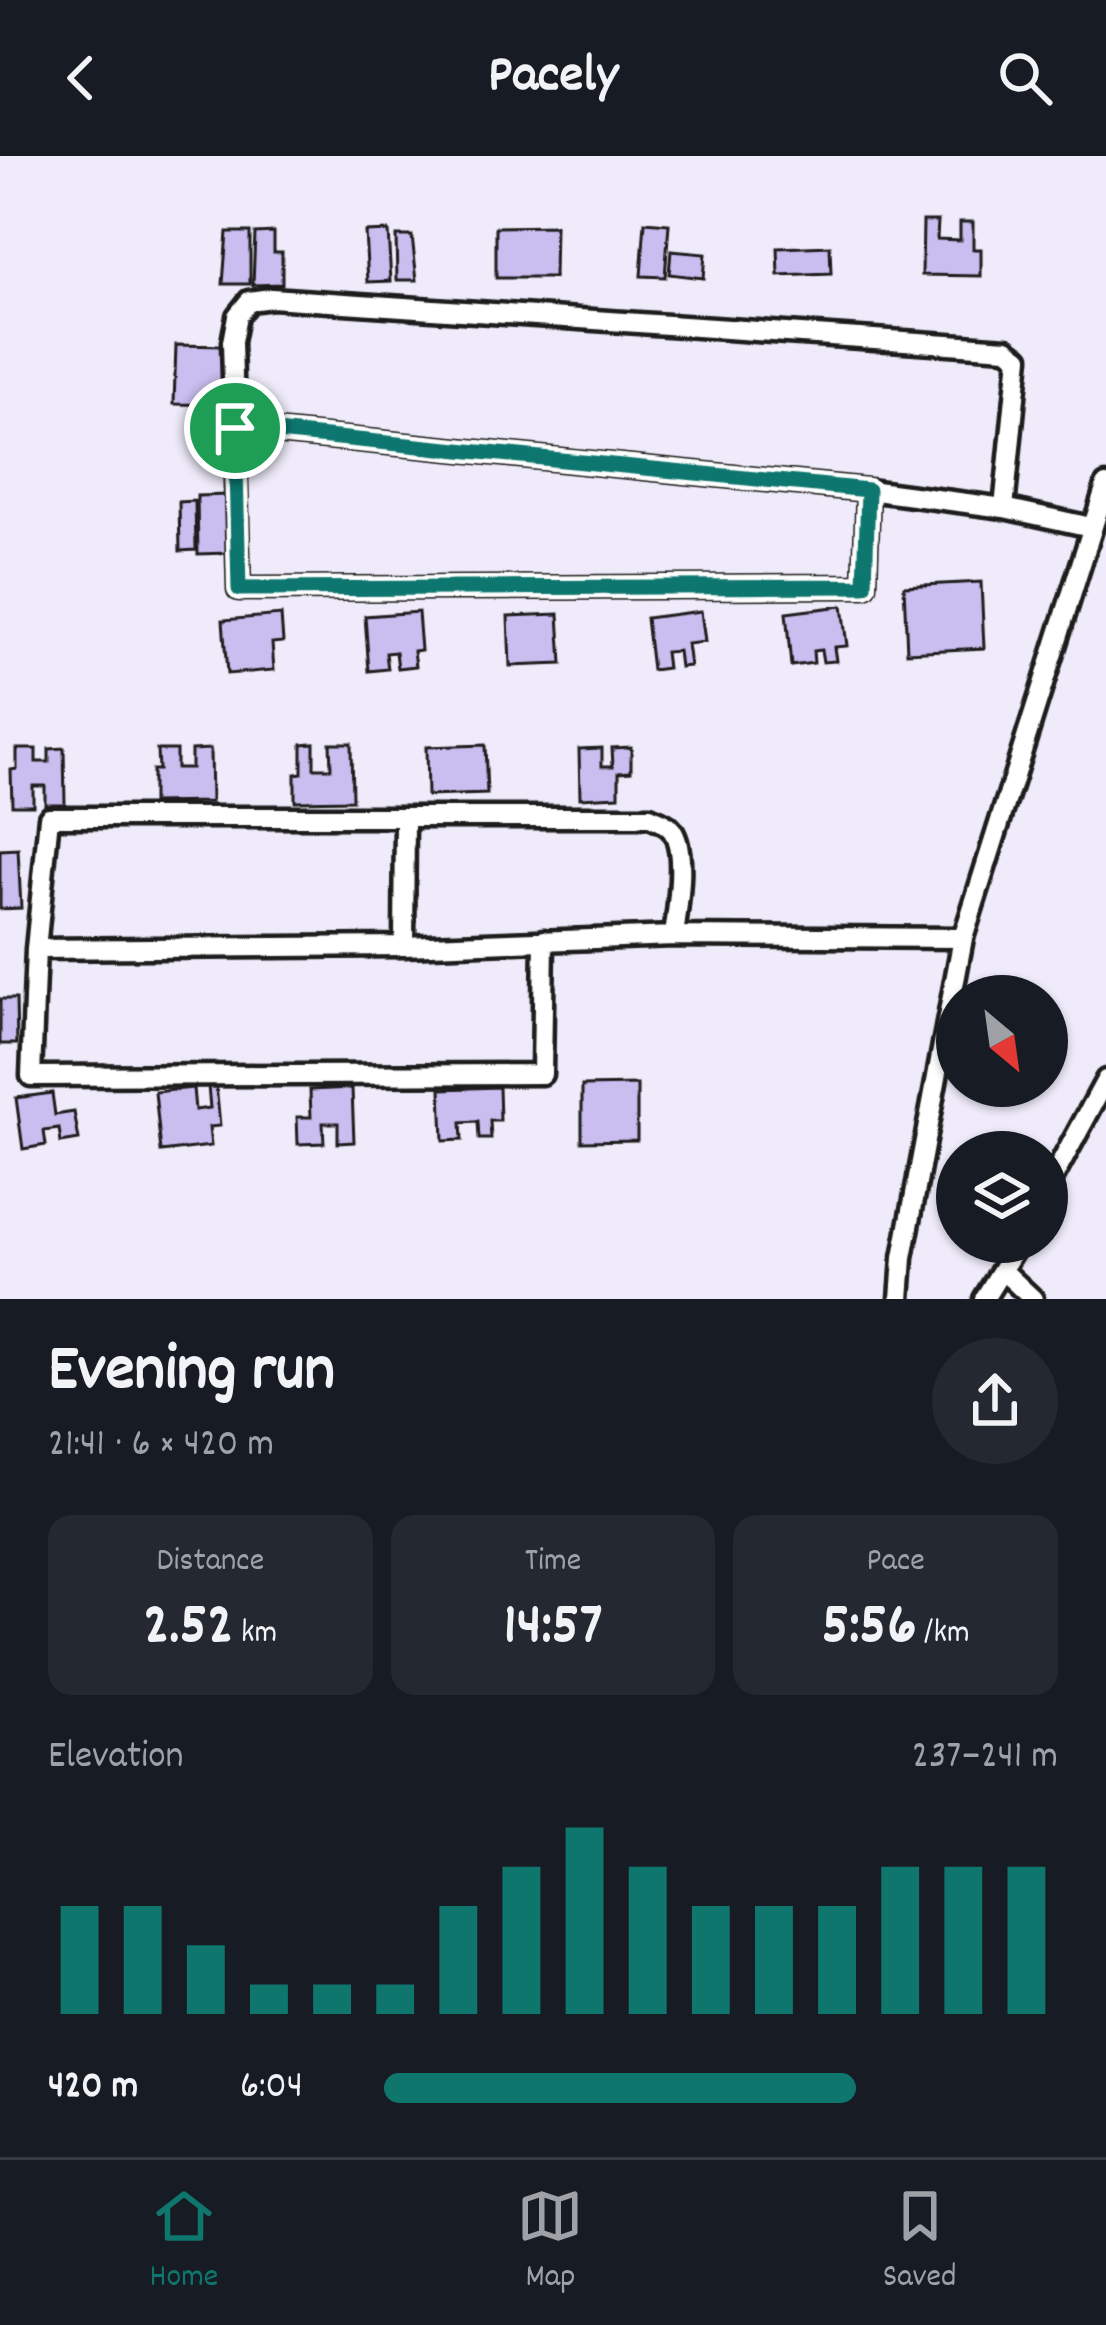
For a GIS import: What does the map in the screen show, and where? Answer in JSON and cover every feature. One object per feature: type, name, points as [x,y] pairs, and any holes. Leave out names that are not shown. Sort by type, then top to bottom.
[{"type":"street","points":[[868,490],[865,586],[239,589],[232,342],[237,316],[249,302],[271,298],[1007,348],[1018,357],[1004,508]]},
{"type":"street","points":[[235,428],[868,490],[1004,508],[1091,527]]},
{"type":"street","points":[[900,1299],[903,1258],[963,938],[1106,485]]},
{"type":"street","points":[[544,940],[542,1075],[32,1076],[36,950],[49,817],[650,818],[670,827],[678,842],[674,936]]},
{"type":"street","points":[[404,946],[406,819]]},
{"type":"street","points":[[36,950],[404,946],[674,936],[963,938]]},
{"type":"street","points":[[1068,1151],[1106,1080]]},
{"type":"street","points":[[984,1299],[1007,1263]]},
{"type":"street","points":[[1003,1270],[1033,1299]]},
{"type":"building","points":[[923,221],[938,221],[937,239],[960,240],[960,222],[973,222],[973,249],[981,249],[981,276],[922,275]]},
{"type":"building","points":[[645,222],[669,224],[665,277],[641,276]]},
{"type":"building","points":[[555,226],[554,278],[496,278],[496,227]]},
{"type":"building","points":[[388,231],[391,281],[368,282],[365,232]]},
{"type":"building","points":[[227,232],[250,232],[250,284],[223,284]]},
{"type":"building","points":[[274,232],[274,252],[282,252],[282,284],[253,285],[255,233]]},
{"type":"building","points":[[396,236],[412,236],[417,280],[397,280]]},
{"type":"building","points":[[830,246],[831,274],[779,276],[778,248]]},
{"type":"building","points":[[671,251],[705,254],[703,278],[669,274]]},
{"type":"building","points":[[176,345],[225,346],[224,405],[174,404]]},
{"type":"building","points":[[227,495],[228,553],[198,554],[197,496]]},
{"type":"building","points":[[195,501],[196,550],[180,551],[179,502]]},
{"type":"building","points":[[981,582],[984,648],[907,652],[904,586]]},
{"type":"building","points":[[842,606],[847,646],[834,647],[836,661],[823,662],[821,650],[813,651],[814,663],[791,666],[786,613]]},
{"type":"building","points":[[701,611],[705,642],[687,644],[690,666],[680,667],[678,651],[665,652],[667,668],[652,670],[646,618]]},
{"type":"building","points":[[418,612],[421,650],[414,651],[416,666],[398,668],[396,652],[386,653],[388,669],[369,671],[365,616]]},
{"type":"building","points":[[559,614],[562,664],[510,666],[508,616]]},
{"type":"building","points":[[281,615],[283,642],[272,643],[274,670],[227,674],[223,620]]},
{"type":"building","points":[[314,743],[314,768],[331,768],[330,743],[351,743],[352,800],[295,801],[302,744]]},
{"type":"building","points":[[485,745],[487,794],[427,796],[426,747]]},
{"type":"building","points":[[631,747],[631,771],[619,772],[619,796],[580,798],[579,749],[602,748],[602,766],[613,766],[612,748]]},
{"type":"building","points":[[64,748],[65,804],[45,804],[45,786],[33,786],[33,805],[12,805],[11,770],[17,769],[17,749],[36,749],[36,762],[49,762],[49,749]]},
{"type":"building","points":[[210,749],[211,802],[152,803],[157,750],[176,750],[176,768],[191,768],[191,750]]},
{"type":"building","points":[[18,849],[21,908],[0,909],[0,850]]},
{"type":"building","points":[[0,999],[16,999],[17,1044],[0,1044]]},
{"type":"building","points":[[216,1085],[220,1126],[209,1127],[211,1146],[161,1152],[155,1092],[193,1088],[195,1110],[210,1108],[208,1086]]},
{"type":"building","points":[[637,1085],[637,1140],[582,1141],[582,1086]]},
{"type":"building","points":[[499,1087],[500,1121],[490,1121],[491,1139],[479,1139],[478,1122],[461,1123],[462,1140],[443,1141],[441,1089]]},
{"type":"building","points":[[352,1088],[354,1142],[338,1143],[338,1123],[323,1123],[324,1143],[298,1144],[297,1117],[311,1117],[310,1090]]},
{"type":"building","points":[[52,1093],[55,1115],[74,1112],[79,1140],[61,1143],[59,1129],[44,1131],[46,1145],[23,1149],[16,1098]]},
{"type":"route","points":[[235,428],[868,490],[865,586],[239,589],[235,428]]}]
